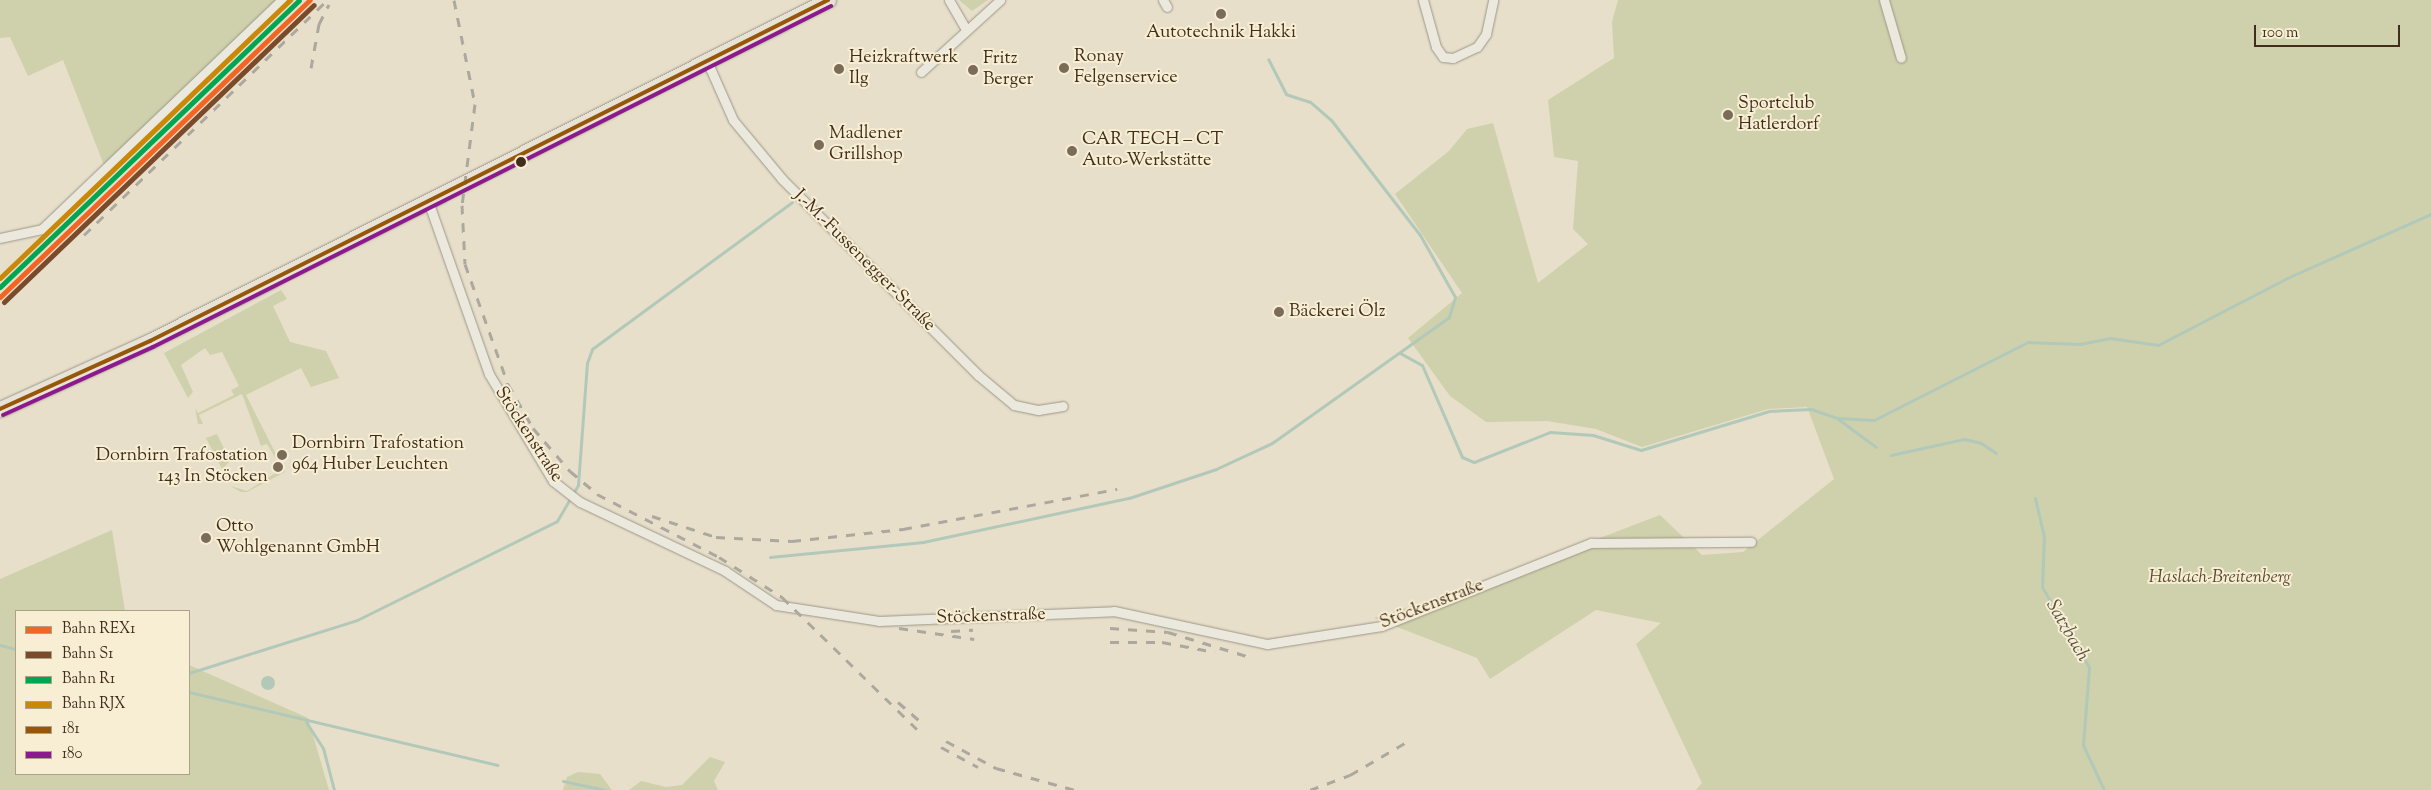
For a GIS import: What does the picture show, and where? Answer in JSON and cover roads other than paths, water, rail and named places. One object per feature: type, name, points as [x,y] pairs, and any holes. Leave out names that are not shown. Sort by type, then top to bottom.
[{"type":"main road","points":[[0,409],[150,341],[828,0]]},
{"type":"street","points":[[0,238],[42,229],[282,0]]},
{"type":"street","points":[[949,0],[965,28]]},
{"type":"street","points":[[921,72],[965,28],[1000,0]]},
{"type":"street","points":[[1423,0],[1436,47],[1443,57],[1453,58],[1477,47],[1486,34],[1493,0]]},
{"type":"street","points":[[1884,0],[1901,58]]},
{"type":"street","name":"J.-M.-Fussenegger-Straße","points":[[707,61],[733,120],[782,179],[978,375],[1014,405],[1038,410],[1063,406]]},
{"type":"street","name":"Stöckenstraße","points":[[428,201],[489,374],[553,481],[580,502],[725,571],[776,605],[879,621],[1114,612],[1267,644],[1382,626],[1591,543],[1751,542]]},
{"type":"waterway","points":[[770,557],[923,542],[1129,498],[1216,469],[1272,443],[1449,317],[1455,297],[1420,235],[1331,120],[1310,102],[1286,94],[1268,59]]},
{"type":"waterway","points":[[190,673],[357,620],[557,521],[578,485],[587,363],[592,349],[792,202]]},
{"type":"waterway","points":[[1400,353],[1422,365],[1462,457],[1474,462],[1550,432],[1593,435],[1641,450],[1769,411],[1811,409],[1837,418],[1874,420],[2028,342],[2080,344],[2110,338],[2158,345],[2287,278],[2431,214]]},
{"type":"waterway","name":"Satzbach","points":[[1838,419],[1876,447]]},
{"type":"waterway","name":"Satzbach","points":[[1891,455],[1964,439],[1981,443],[1996,453]]},
{"type":"waterway","name":"Satzbach","points":[[2035,498],[2044,536],[2042,587],[2089,667],[2083,745],[2104,790]]},
{"type":"waterway","points":[[0,645],[15,649]]},
{"type":"waterway","points":[[190,692],[497,765]]},
{"type":"waterway","points":[[306,722],[323,748],[334,790]]},
{"type":"waterway","points":[[563,781],[605,790]]},
{"type":"railway","points":[[84,235],[327,0]]},
{"type":"railway","points":[[454,0],[475,104],[462,205],[465,264],[508,384],[533,428],[570,471],[597,494],[719,557],[782,597],[917,729]]},
{"type":"railway","points":[[311,68],[319,24],[329,4]]},
{"type":"railway","points":[[652,516],[716,537],[792,541],[903,529],[1117,489]]},
{"type":"railway","points":[[899,628],[974,639]]},
{"type":"railway","points":[[1110,628],[1168,632],[1253,658]]},
{"type":"railway","points":[[951,631],[973,630]]},
{"type":"railway","points":[[1110,642],[1162,642],[1215,652]]},
{"type":"railway","points":[[898,702],[922,723]]},
{"type":"railway","points":[[946,741],[996,768],[1075,790]]},
{"type":"railway","points":[[1310,790],[1350,775],[1405,743]]},
{"type":"railway","points":[[941,747],[978,767]]},
{"type":"rail line","name":"RJX","points":[[0,278],[290,0]]},
{"type":"rail line","name":"R1","points":[[0,287],[299,0]]},
{"type":"rail line","name":"REX1","points":[[0,297],[310,0]]},
{"type":"rail line","name":"S1","points":[[4,302],[314,5]]},
{"type":"place","name":"Autotechnik Hakki","points":[[1221,14]]},
{"type":"place","name":"Ronay Felgenservice","points":[[1064,68]]},
{"type":"place","name":"Heizkraftwerk Ilg","points":[[839,69]]},
{"type":"place","name":"Fritz Berger","points":[[973,70]]},
{"type":"place","name":"Sportclub Hatlerdorf","points":[[1728,115]]},
{"type":"place","name":"Madlener Grillshop","points":[[819,145]]},
{"type":"place","name":"CAR TECH – CT Auto-Werkstätte","points":[[1072,151]]},
{"type":"place","name":"Bäckerei Ölz","points":[[1279,312]]},
{"type":"place","name":"Dornbirn Trafostation 964 Huber Leuchten","points":[[282,455]]},
{"type":"place","name":"Dornbirn Trafostation 143 In Stöcken","points":[[278,467]]},
{"type":"place","name":"Otto Wohlgenannt GmbH","points":[[206,538]]},
{"type":"park label","name":"Haslach-Breitenberg","points":[[2220,578]]}]
